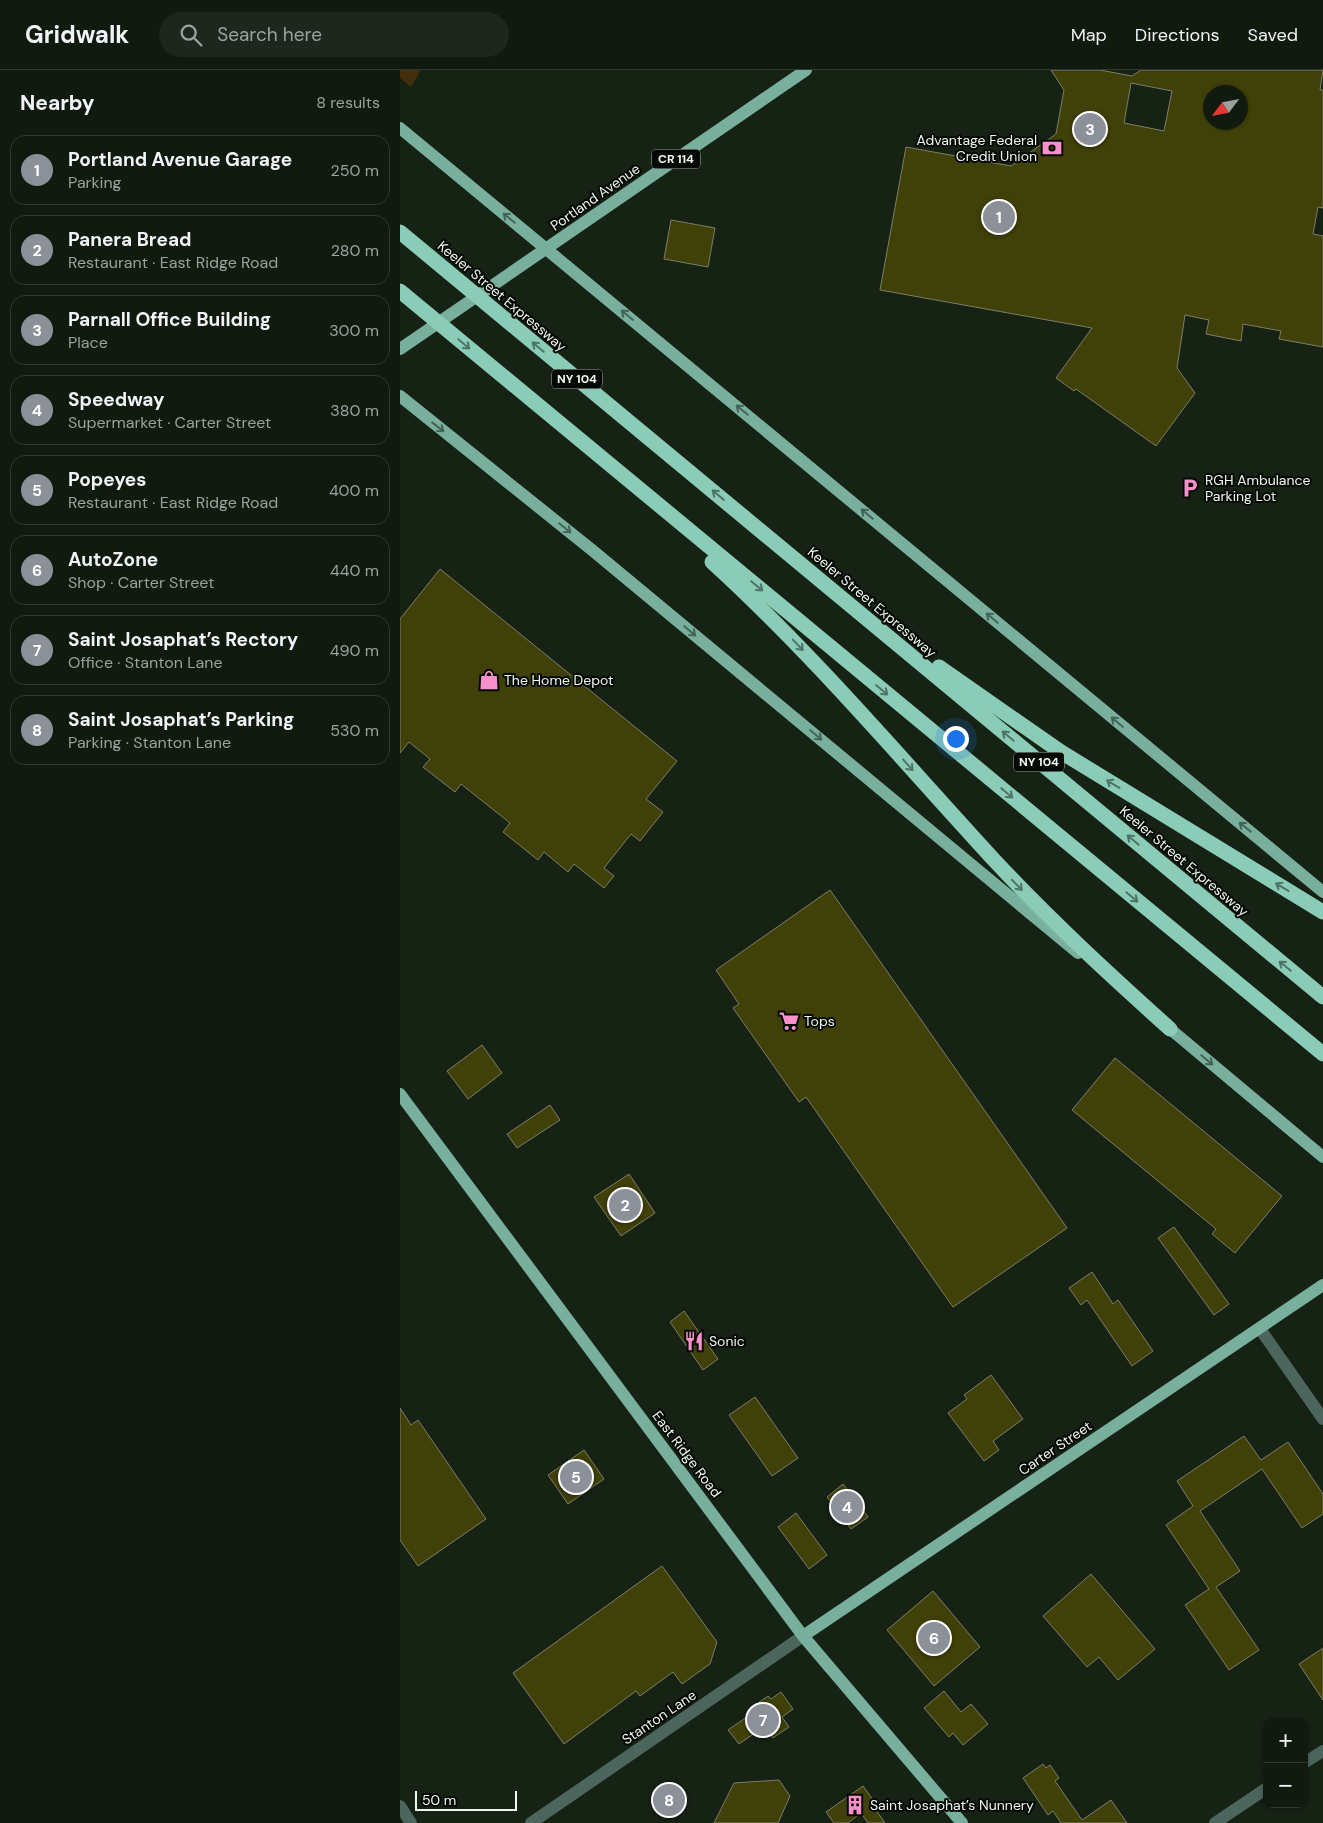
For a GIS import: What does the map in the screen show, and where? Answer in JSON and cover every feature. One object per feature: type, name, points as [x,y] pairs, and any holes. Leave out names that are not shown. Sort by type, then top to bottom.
[{"type":"highway","name":"Keeler Street Expressway","points":[[400,232],[1323,997]]},
{"type":"highway","points":[[400,291],[1323,1054]]},
{"type":"highway","points":[[598,455],[784,630],[1014,881],[1076,943],[1170,1029]]},
{"type":"highway","points":[[755,526],[928,659],[1027,730],[1323,912]]},
{"type":"main road","name":"Portland Avenue","points":[[400,349],[806,70]]},
{"type":"main road","points":[[400,128],[1323,892]]},
{"type":"main road","points":[[400,396],[607,562],[1323,1157]]},
{"type":"main road","name":"East Ridge Road","points":[[400,1094],[803,1636],[962,1823]]},
{"type":"main road","name":"Carter Street","points":[[803,1636],[1323,1285]]},
{"type":"street","points":[[1260,1329],[1323,1419]]},
{"type":"street","name":"Stanton Lane","points":[[531,1823],[803,1636]]},
{"type":"street","points":[[1308,1760],[1323,1750]]},
{"type":"street","points":[[1215,1823],[1263,1791]]},
{"type":"street","points":[[400,1806],[412,1823]]},
{"type":"shaded area","points":[[400,70],[421,70],[411,87],[400,78]]},
{"type":"building","points":[[1051,70],[1100,70],[1132,76],[1141,70],[1323,70],[1320,90],[1323,90],[1323,208],[1318,207],[1313,234],[1323,236],[1323,347],[1279,339],[1281,331],[1243,324],[1241,341],[1206,334],[1209,320],[1185,315],[1177,368],[1195,393],[1156,446],[1076,389],[1074,391],[1056,378],[1092,328],[880,290],[906,147],[1011,166],[1056,134],[1064,90]],"holes":[[[1131,83],[1172,91],[1164,131],[1124,123]]]},
{"type":"building","points":[[671,220],[715,228],[708,267],[664,259]]},
{"type":"building","name":"The Home Depot","points":[[440,569],[677,761],[646,799],[663,812],[640,841],[631,834],[604,868],[614,876],[604,888],[574,864],[568,872],[544,852],[538,860],[503,832],[510,823],[461,784],[455,792],[423,767],[430,759],[409,742],[400,753],[400,619]]},
{"type":"building","points":[[830,890],[1067,1228],[953,1307],[806,1097],[799,1102],[733,1008],[739,1004],[716,970]]},
{"type":"building","points":[[482,1045],[502,1073],[468,1099],[447,1071]]},
{"type":"building","points":[[1115,1058],[1282,1196],[1235,1253],[1212,1234],[1216,1229],[1072,1110]]},
{"type":"building","points":[[550,1105],[560,1120],[517,1148],[507,1134]]},
{"type":"building","points":[[629,1174],[655,1213],[621,1236],[594,1197]]},
{"type":"building","points":[[1174,1227],[1229,1304],[1214,1315],[1158,1238]]},
{"type":"building","points":[[1092,1272],[1113,1304],[1118,1300],[1153,1351],[1132,1366],[1087,1300],[1081,1305],[1069,1288]]},
{"type":"building","name":"Sonic","points":[[684,1311],[718,1359],[703,1370],[670,1322]]},
{"type":"building","points":[[991,1375],[1023,1419],[993,1441],[999,1450],[984,1461],[948,1413],[967,1399],[964,1395]]},
{"type":"building","points":[[755,1397],[798,1458],[772,1476],[729,1415]]},
{"type":"building","points":[[400,1408],[411,1425],[418,1420],[486,1519],[418,1566],[400,1540]]},
{"type":"building","points":[[1244,1436],[1261,1460],[1288,1442],[1323,1494],[1323,1514],[1302,1528],[1262,1469],[1200,1511],[1240,1571],[1216,1587],[1259,1650],[1229,1670],[1185,1605],[1209,1589],[1166,1525],[1193,1506],[1177,1481]]},
{"type":"building","points":[[584,1450],[604,1479],[568,1504],[548,1475]]},
{"type":"building","points":[[843,1484],[868,1517],[851,1529],[827,1497]]},
{"type":"building","points":[[796,1513],[827,1555],[809,1569],[778,1527]]},
{"type":"building","points":[[662,1566],[717,1642],[710,1664],[682,1684],[673,1672],[640,1696],[636,1691],[564,1744],[513,1673]]},
{"type":"building","points":[[1091,1574],[1155,1649],[1118,1680],[1099,1657],[1087,1667],[1043,1616]]},
{"type":"building","points":[[933,1591],[980,1647],[934,1686],[887,1630]]},
{"type":"building","points":[[1323,1648],[1323,1700],[1299,1664]]},
{"type":"building","points":[[944,1691],[961,1712],[971,1704],[988,1724],[963,1745],[953,1733],[949,1737],[924,1708]]},
{"type":"building","points":[[781,1692],[793,1709],[782,1717],[789,1727],[773,1738],[765,1726],[739,1744],[728,1730],[754,1712],[751,1708],[768,1696],[771,1699]]},
{"type":"building","points":[[1043,1764],[1046,1768],[1050,1765],[1059,1778],[1055,1781],[1082,1820],[1111,1800],[1127,1823],[1061,1823],[1053,1811],[1048,1815],[1023,1778]]},
{"type":"building","points":[[779,1780],[790,1796],[778,1823],[714,1823],[734,1783]]},
{"type":"building","name":"Saint Josaphat’s Nunnery","points":[[863,1786],[876,1804],[873,1806],[885,1823],[868,1823],[861,1813],[848,1823],[834,1823],[826,1812]]},
{"type":"place","name":"Parnall Office Building","points":[[1090,129]]},
{"type":"place","name":"Advantage Federal Credit Union","points":[[1052,148]]},
{"type":"place","name":"Portland Avenue Garage","points":[[999,217]]},
{"type":"place","name":"RGH Ambulance Parking Lot","points":[[1190,488]]},
{"type":"place","name":"The Home Depot","points":[[489,680]]},
{"type":"place","name":"Tops","points":[[789,1021]]},
{"type":"place","name":"Panera Bread","points":[[625,1205]]},
{"type":"place","name":"Sonic","points":[[694,1341]]},
{"type":"place","name":"Popeyes","points":[[576,1477]]},
{"type":"place","name":"Speedway","points":[[847,1507]]},
{"type":"place","name":"AutoZone","points":[[934,1638]]},
{"type":"place","name":"Saint Josaphat’s Rectory","points":[[763,1720]]},
{"type":"place","name":"Saint Josaphat’s Parking","points":[[669,1800]]},
{"type":"place","name":"Saint Josaphat’s Nunnery","points":[[855,1805]]}]
